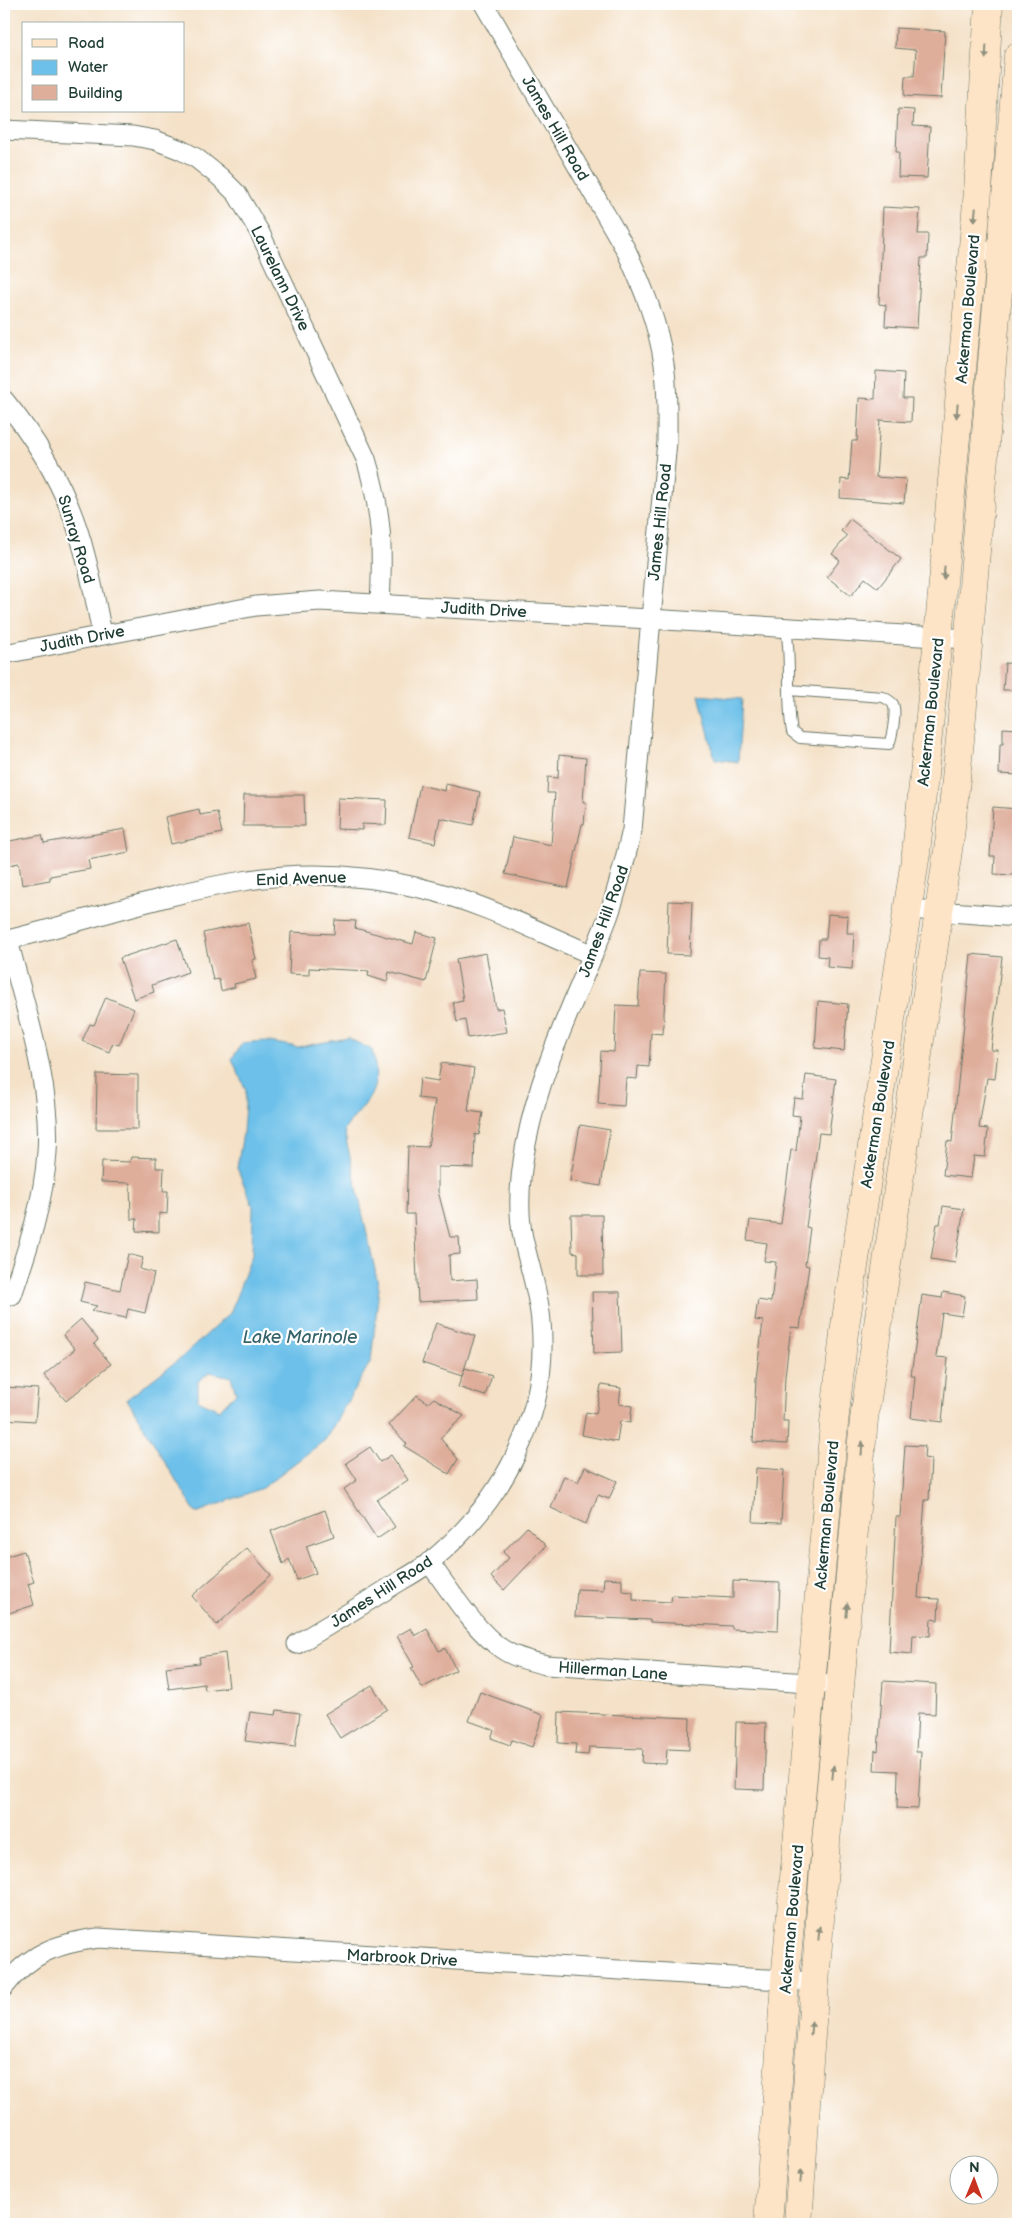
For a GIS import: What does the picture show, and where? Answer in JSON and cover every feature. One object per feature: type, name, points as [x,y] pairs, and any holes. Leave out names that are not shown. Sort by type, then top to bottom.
[{"type":"street","name":"James Hill Road","points":[[297,1644],[429,1562],[466,1529],[487,1504],[509,1470],[525,1437],[536,1405],[541,1375],[543,1342],[540,1309],[523,1236],[520,1210],[520,1179],[526,1144],[540,1089],[557,1038],[593,955],[624,868],[632,830],[667,441],[667,391],[664,363],[655,323],[645,292],[626,250],[484,4]]},
{"type":"street","name":"Ackerman Boulevard","points":[[768,2224],[785,1981],[844,1333],[909,909],[938,638],[978,191],[989,4]]},
{"type":"street","name":"Ackerman Boulevard","points":[[798,2224],[815,1982],[864,1419],[952,818],[968,639],[1010,254],[1018,56]]},
{"type":"street","name":"Laurelann Drive","points":[[4,130],[133,136],[155,140],[196,158],[220,176],[237,194],[260,233],[366,459],[380,511],[382,567],[380,603]]},
{"type":"street","points":[[972,250],[1010,254]]},
{"type":"street","name":"Sunray Road","points":[[4,400],[40,449],[58,482],[72,514],[85,554],[102,634]]},
{"type":"street","name":"Judith Drive","points":[[4,654],[256,606],[320,600],[650,618],[968,639]]},
{"type":"street","name":"Enid Avenue","points":[[6,941],[184,894],[243,881],[296,876],[343,876],[376,879],[421,888],[465,901],[593,955]]},
{"type":"street","points":[[909,909],[1018,917]]},
{"type":"street","points":[[6,941],[42,1081],[47,1116],[44,1186],[37,1218],[12,1295]]},
{"type":"street","name":"Hillerman Lane","points":[[429,1562],[486,1637],[502,1650],[520,1659],[546,1665],[840,1685]]},
{"type":"street","name":"Marbrook Drive","points":[[4,1987],[15,1972],[31,1959],[48,1949],[98,1938],[815,1982]]},
{"type":"lane","points":[[786,628],[790,648],[789,690],[789,716],[792,732],[800,738],[889,744],[892,738],[894,706],[892,702],[883,697],[789,690]]},
{"type":"water","points":[[699,695],[742,699],[738,762],[715,759]]},
{"type":"water","name":"Lake Marinole","points":[[348,1038],[372,1050],[376,1076],[374,1086],[366,1102],[344,1130],[379,1288],[371,1361],[325,1440],[262,1488],[196,1513],[127,1399],[182,1357],[230,1313],[252,1255],[253,1206],[237,1168],[243,1133],[246,1090],[232,1059],[242,1043],[263,1041],[298,1047]],"holes":[[[210,1372],[231,1377],[236,1393],[219,1410],[198,1400],[198,1381]]]},
{"type":"building","points":[[896,28],[945,31],[941,98],[904,96],[905,76],[914,76],[916,50],[895,48]]},
{"type":"building","points":[[898,109],[914,110],[913,126],[930,127],[927,178],[898,177],[899,152],[896,152]]},
{"type":"building","points":[[883,207],[920,209],[918,234],[928,234],[927,258],[921,258],[917,328],[885,326],[886,305],[879,304]]},
{"type":"building","points":[[876,371],[904,373],[903,398],[912,398],[911,422],[880,420],[876,477],[906,479],[904,503],[840,498],[841,479],[849,480],[852,441],[857,441],[859,398],[875,399]]},
{"type":"building","points":[[850,519],[901,559],[878,588],[865,578],[851,596],[827,577],[840,560],[832,554],[847,536],[841,531]]},
{"type":"building","points":[[1005,663],[1018,664],[1018,690],[1003,690]]},
{"type":"building","points":[[1003,728],[1018,729],[1018,775],[999,774],[1000,744],[1003,744]]},
{"type":"building","points":[[559,755],[586,758],[583,802],[586,802],[584,824],[582,824],[568,888],[505,874],[513,837],[551,845],[555,793],[547,793],[548,777],[558,778]]},
{"type":"building","points":[[446,784],[480,792],[473,825],[440,818],[435,843],[409,837],[420,785],[445,791]]},
{"type":"building","points":[[244,795],[304,795],[305,826],[243,826]]},
{"type":"building","points":[[338,798],[387,800],[386,825],[362,824],[362,830],[337,829]]},
{"type":"building","points":[[993,807],[1018,809],[1018,857],[1014,857],[1013,875],[994,874],[995,856],[990,856]]},
{"type":"building","points":[[199,809],[200,815],[217,812],[222,833],[171,844],[165,817]]},
{"type":"building","points":[[125,829],[129,852],[88,860],[90,869],[50,876],[50,880],[22,885],[19,863],[4,866],[4,842],[42,835],[44,843]]},
{"type":"building","points":[[669,901],[692,902],[690,955],[667,954]]},
{"type":"building","points":[[828,914],[848,916],[847,933],[854,933],[852,969],[827,967],[828,957],[818,956],[819,939],[826,939]]},
{"type":"building","points":[[335,920],[356,921],[355,928],[413,944],[416,932],[437,938],[426,982],[389,972],[387,982],[368,976],[369,971],[309,968],[309,975],[289,974],[291,932],[334,934]]},
{"type":"building","points":[[248,923],[256,959],[252,960],[256,979],[234,984],[235,987],[221,991],[219,979],[213,980],[203,933]]},
{"type":"building","points":[[177,939],[188,972],[152,985],[154,992],[134,999],[120,958]]},
{"type":"building","points":[[486,953],[496,1009],[502,1008],[507,1032],[468,1038],[465,1020],[457,1022],[453,1002],[463,1000],[456,959]]},
{"type":"building","points":[[971,954],[1002,957],[991,1050],[998,1050],[995,1079],[987,1078],[979,1128],[988,1129],[985,1157],[974,1156],[971,1178],[943,1175],[947,1141],[952,1142]]},
{"type":"building","points":[[640,973],[666,974],[663,1034],[651,1033],[649,1067],[638,1066],[637,1079],[626,1078],[624,1106],[598,1104],[601,1051],[614,1052],[616,1005],[638,1006]]},
{"type":"building","points":[[106,997],[134,1009],[119,1045],[113,1043],[109,1052],[82,1041],[90,1024],[94,1025]]},
{"type":"building","points":[[818,1001],[848,1004],[844,1051],[815,1048]]},
{"type":"building","points":[[441,1063],[474,1068],[468,1111],[483,1113],[479,1135],[475,1134],[474,1168],[438,1167],[438,1191],[450,1237],[459,1237],[460,1254],[449,1255],[450,1281],[477,1279],[478,1299],[418,1302],[414,1214],[406,1214],[408,1146],[428,1147],[435,1100],[418,1098],[420,1078],[438,1081]]},
{"type":"building","points":[[97,1074],[138,1075],[138,1129],[96,1129]]},
{"type":"building","points":[[806,1075],[836,1079],[829,1134],[819,1133],[806,1227],[810,1228],[805,1265],[809,1266],[800,1328],[791,1327],[785,1376],[783,1421],[788,1421],[787,1444],[753,1442],[756,1379],[763,1321],[755,1320],[758,1300],[771,1302],[776,1262],[764,1261],[767,1243],[747,1240],[750,1220],[781,1224],[791,1150],[796,1151],[800,1116],[792,1115],[794,1098],[803,1099]]},
{"type":"building","points":[[580,1125],[610,1130],[601,1186],[570,1181]]},
{"type":"building","points":[[131,1157],[156,1158],[156,1168],[164,1168],[163,1191],[168,1191],[167,1214],[159,1213],[159,1232],[136,1231],[137,1219],[131,1219],[130,1183],[101,1182],[102,1161],[130,1162]]},
{"type":"building","points":[[943,1206],[964,1209],[955,1263],[931,1259],[937,1224],[940,1224]]},
{"type":"building","points":[[571,1215],[602,1215],[603,1275],[578,1275],[578,1253],[572,1252]]},
{"type":"building","points":[[128,1254],[143,1258],[140,1269],[154,1273],[145,1313],[128,1309],[126,1318],[91,1311],[97,1306],[80,1302],[85,1282],[120,1290]]},
{"type":"building","points":[[592,1292],[620,1292],[622,1352],[594,1353]]},
{"type":"building","points":[[943,1292],[965,1296],[962,1316],[942,1313],[936,1357],[948,1358],[942,1422],[911,1418],[915,1376],[911,1376],[922,1295],[942,1298]]},
{"type":"building","points":[[81,1319],[98,1340],[94,1344],[111,1364],[66,1401],[44,1375],[75,1349],[63,1335]]},
{"type":"building","points":[[436,1323],[475,1336],[462,1376],[422,1363]]},
{"type":"building","points":[[465,1368],[492,1376],[485,1396],[458,1387]]},
{"type":"building","points":[[601,1385],[621,1388],[619,1404],[632,1406],[630,1423],[620,1421],[617,1442],[582,1435],[586,1412],[596,1414]]},
{"type":"building","points":[[4,1387],[38,1389],[35,1421],[4,1419]]},
{"type":"building","points":[[417,1395],[428,1403],[434,1398],[464,1416],[440,1438],[458,1459],[449,1474],[404,1446],[407,1444],[389,1425]]},
{"type":"building","points":[[905,1445],[925,1446],[924,1458],[931,1459],[929,1500],[925,1500],[918,1598],[939,1599],[938,1620],[931,1619],[930,1636],[913,1635],[912,1654],[889,1652],[896,1517],[900,1517]]},
{"type":"building","points":[[370,1447],[380,1462],[391,1455],[408,1480],[377,1500],[395,1527],[377,1539],[344,1489],[357,1480],[346,1463]]},
{"type":"building","points":[[585,1467],[617,1481],[609,1499],[598,1495],[586,1524],[551,1508],[564,1476],[578,1482]]},
{"type":"building","points":[[756,1468],[784,1470],[781,1523],[753,1522]]},
{"type":"building","points":[[325,1510],[334,1536],[306,1546],[316,1573],[297,1580],[289,1559],[283,1564],[271,1531]]},
{"type":"building","points":[[527,1527],[546,1546],[504,1590],[491,1577],[509,1558],[503,1552]]},
{"type":"building","points":[[247,1548],[271,1575],[217,1625],[192,1596]]},
{"type":"building","points":[[24,1551],[34,1582],[28,1584],[34,1605],[6,1614],[4,1606],[4,1557]]},
{"type":"building","points":[[604,1578],[622,1579],[622,1591],[633,1592],[633,1600],[671,1602],[672,1595],[733,1598],[733,1581],[780,1583],[778,1631],[732,1629],[732,1626],[650,1622],[650,1620],[575,1617],[577,1589],[603,1590]]},
{"type":"building","points":[[411,1628],[415,1636],[427,1629],[439,1651],[445,1648],[456,1670],[422,1688],[411,1668],[414,1667],[397,1636]]},
{"type":"building","points":[[225,1653],[229,1687],[205,1690],[204,1684],[169,1689],[166,1667],[200,1663],[199,1657]]},
{"type":"building","points":[[883,1681],[936,1684],[935,1714],[918,1713],[916,1752],[921,1752],[918,1809],[897,1808],[898,1771],[874,1770],[875,1750],[878,1751]]},
{"type":"building","points":[[372,1685],[387,1709],[340,1738],[325,1714]]},
{"type":"building","points":[[480,1692],[543,1715],[532,1747],[512,1740],[510,1745],[491,1738],[494,1730],[469,1721]]},
{"type":"building","points":[[277,1710],[300,1713],[295,1747],[245,1741],[250,1712],[276,1715]]},
{"type":"building","points":[[559,1712],[690,1718],[689,1750],[667,1749],[666,1764],[642,1763],[643,1749],[589,1747],[588,1755],[575,1754],[576,1744],[558,1743]]},
{"type":"building","points":[[736,1722],[766,1723],[764,1790],[734,1789]]}]
